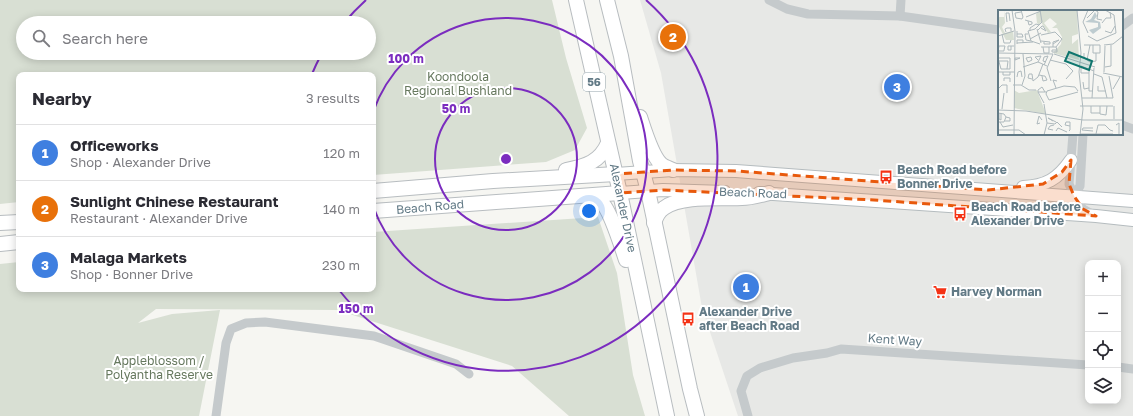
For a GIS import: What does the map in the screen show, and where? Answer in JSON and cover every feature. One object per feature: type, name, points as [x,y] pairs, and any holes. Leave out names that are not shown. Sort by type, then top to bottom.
[{"type":"main road","name":"Alexander Drive","points":[[576,0],[616,174],[667,416]]},
{"type":"main road","points":[[607,0],[621,56],[640,161],[644,172],[697,416]]},
{"type":"main road","points":[[621,56],[632,81],[637,109],[656,158],[661,164],[672,170]]},
{"type":"main road","points":[[493,181],[514,174],[562,171],[584,166],[601,156],[605,151],[608,142]]},
{"type":"main road","points":[[988,190],[1030,187],[1043,184],[1062,172],[1071,160]]},
{"type":"main road","name":"Beach Road","points":[[376,191],[493,181],[672,170],[736,171],[1133,201]]},
{"type":"main road","points":[[832,179],[840,186],[869,188],[881,196],[884,201]]},
{"type":"main road","name":"Beach Road","points":[[376,211],[664,190],[770,193],[1096,216],[1133,220]]},
{"type":"main road","points":[[654,223],[657,215],[663,208],[674,202],[696,199],[745,198],[770,193]]},
{"type":"main road","points":[[586,196],[601,202],[608,210],[647,321]]},
{"type":"main road","points":[[0,223],[16,222]]},
{"type":"main road","points":[[0,244],[16,242]]},
{"type":"street","points":[[768,0],[787,9],[808,14],[900,16],[998,30]]},
{"type":"street","points":[[900,16],[901,0]]},
{"type":"street","points":[[1123,25],[1133,18]]},
{"type":"street","points":[[1123,125],[1133,128]]},
{"type":"street","points":[[1073,135],[1069,184],[1074,196],[1083,209],[1096,216]]},
{"type":"street","points":[[1054,213],[1066,206],[1080,186],[1083,135]]},
{"type":"street","points":[[216,416],[226,343],[231,329],[246,323],[265,322],[374,336],[456,364],[469,374]]},
{"type":"street","name":"Kent Way","points":[[748,416],[741,391],[747,376],[760,368],[793,358],[841,349],[1085,365]]},
{"type":"street","points":[[1121,368],[1133,368]]},
{"type":"highlighted area","points":[[1071,160],[1069,184],[1074,196],[1083,209],[1096,216],[874,200],[663,190],[620,193],[616,174],[673,170],[736,171],[988,190],[1043,184],[1062,172]]},
{"type":"shaded area","points":[[640,0],[1133,0],[1133,416],[738,416],[702,308],[661,73]]},
{"type":"green space","name":"Koondoola Regional Bushland","points":[[0,0],[552,0],[566,58],[587,128],[575,150],[546,162],[376,175],[376,72],[16,72],[16,202],[0,204]]},
{"type":"green space","name":"Appleblossom / Polyantha Reserve","points":[[598,217],[617,273],[633,375],[645,416],[569,416],[512,366],[337,310],[156,309],[138,323],[172,314],[220,310],[199,416],[0,416],[0,264],[16,262],[16,292],[376,292],[376,232]]},
{"type":"place","name":"Sunlight Chinese Restaurant","points":[[673,37]]},
{"type":"place","name":"Malaga Markets","points":[[897,87]]},
{"type":"place","name":"Beach Road before Bonner Drive","points":[[886,177]]},
{"type":"place","name":"Beach Road before Alexander Drive","points":[[960,214]]},
{"type":"place","name":"Officeworks","points":[[746,287]]},
{"type":"place","name":"Harvey Norman","points":[[940,292]]},
{"type":"place","name":"Alexander Drive after Beach Road","points":[[688,319]]}]
